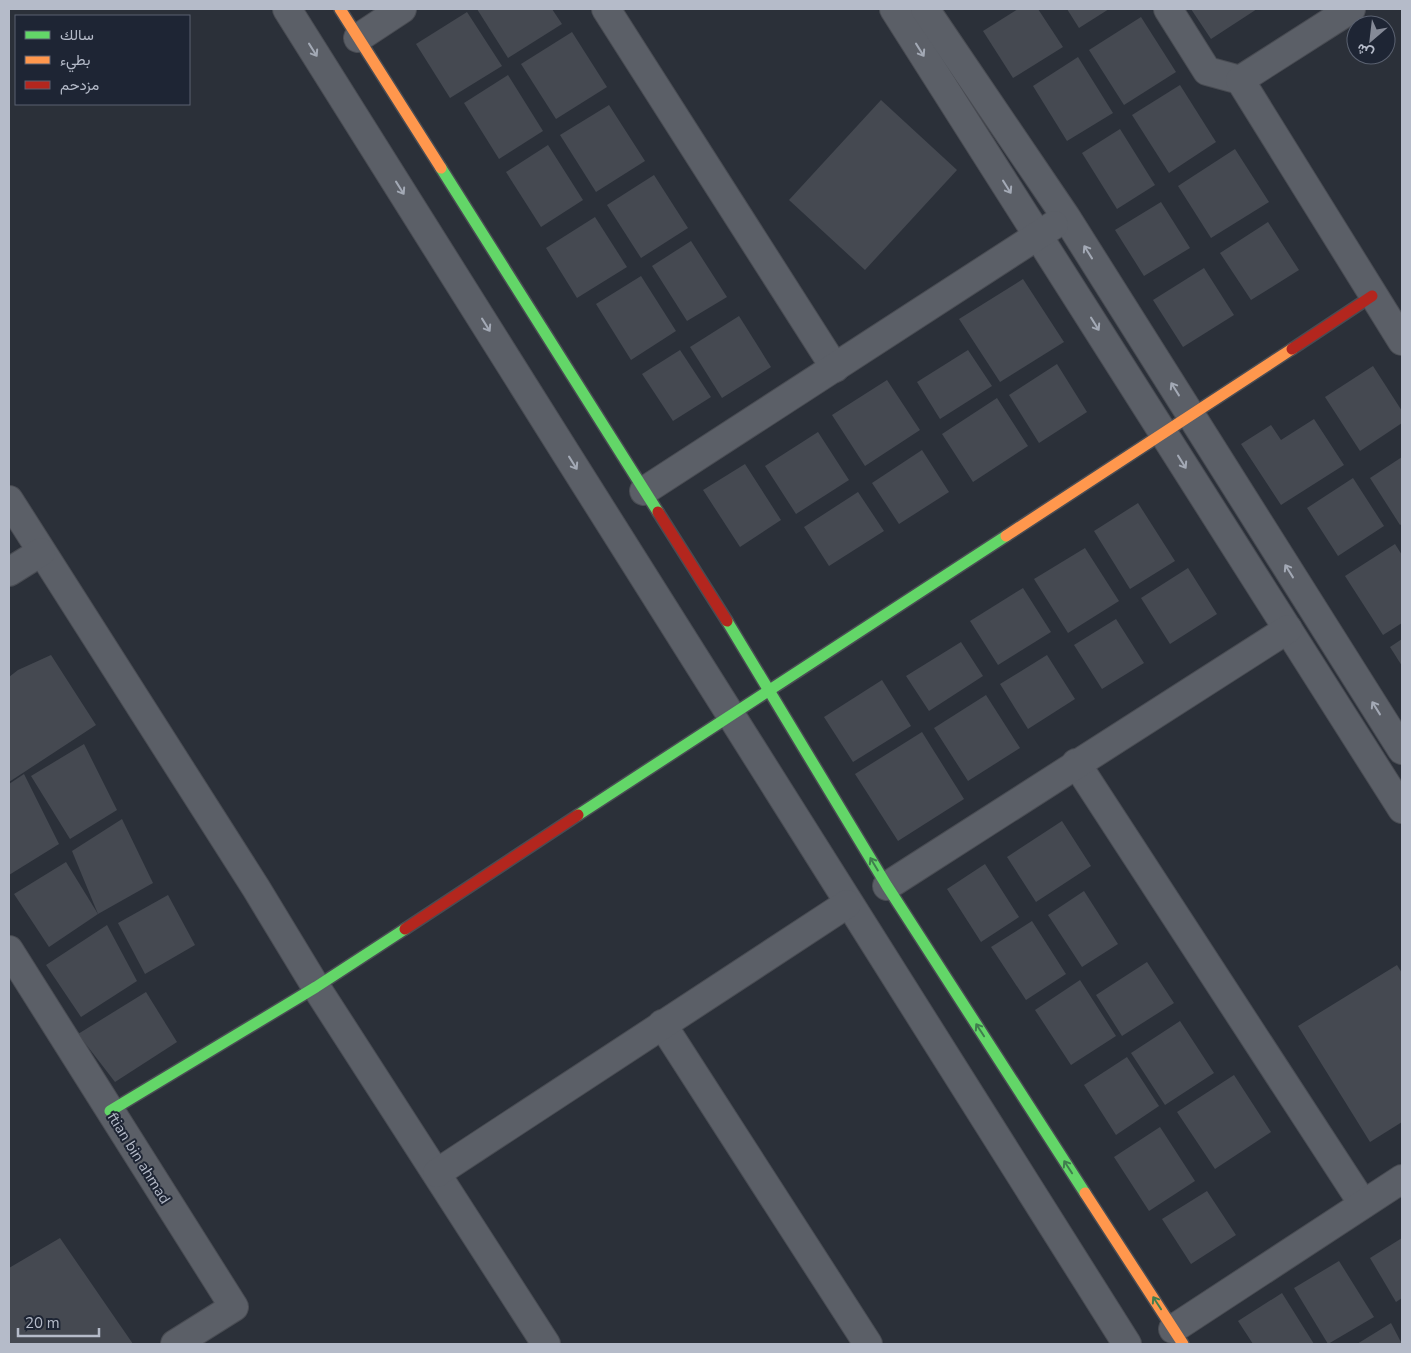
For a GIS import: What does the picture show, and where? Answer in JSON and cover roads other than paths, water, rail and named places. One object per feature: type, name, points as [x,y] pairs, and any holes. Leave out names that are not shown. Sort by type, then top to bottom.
[{"type":"street","points":[[287,9],[732,716],[847,904],[1127,1344]]},
{"type":"street","points":[[340,9],[770,691],[887,886],[1178,1337],[1363,1204],[1402,1179]]},
{"type":"street","points":[[358,38],[402,9]]},
{"type":"street","points":[[606,9],[835,368]]},
{"type":"street","points":[[894,9],[1402,809]]},
{"type":"street","points":[[925,9],[1066,217],[1402,750]]},
{"type":"street","points":[[1168,9],[1207,70],[1240,80],[1372,296],[1402,341]]},
{"type":"street","points":[[1240,80],[1351,9]]},
{"type":"street","points":[[644,491],[1066,217]]},
{"type":"street","points":[[110,1111],[316,987],[1164,434],[1372,296]]},
{"type":"street","points":[[9,500],[256,888],[316,987],[438,1173],[546,1344]]},
{"type":"street","points":[[9,572],[41,552]]},
{"type":"street","points":[[887,886],[1076,763],[1288,629]]},
{"type":"street","points":[[1076,763],[1363,1204]]},
{"type":"street","points":[[438,1173],[847,904]]},
{"type":"street","name":"ftian bin ahmad","points":[[9,950],[234,1308],[175,1344]]},
{"type":"street","points":[[662,1024],[868,1344]]}]
